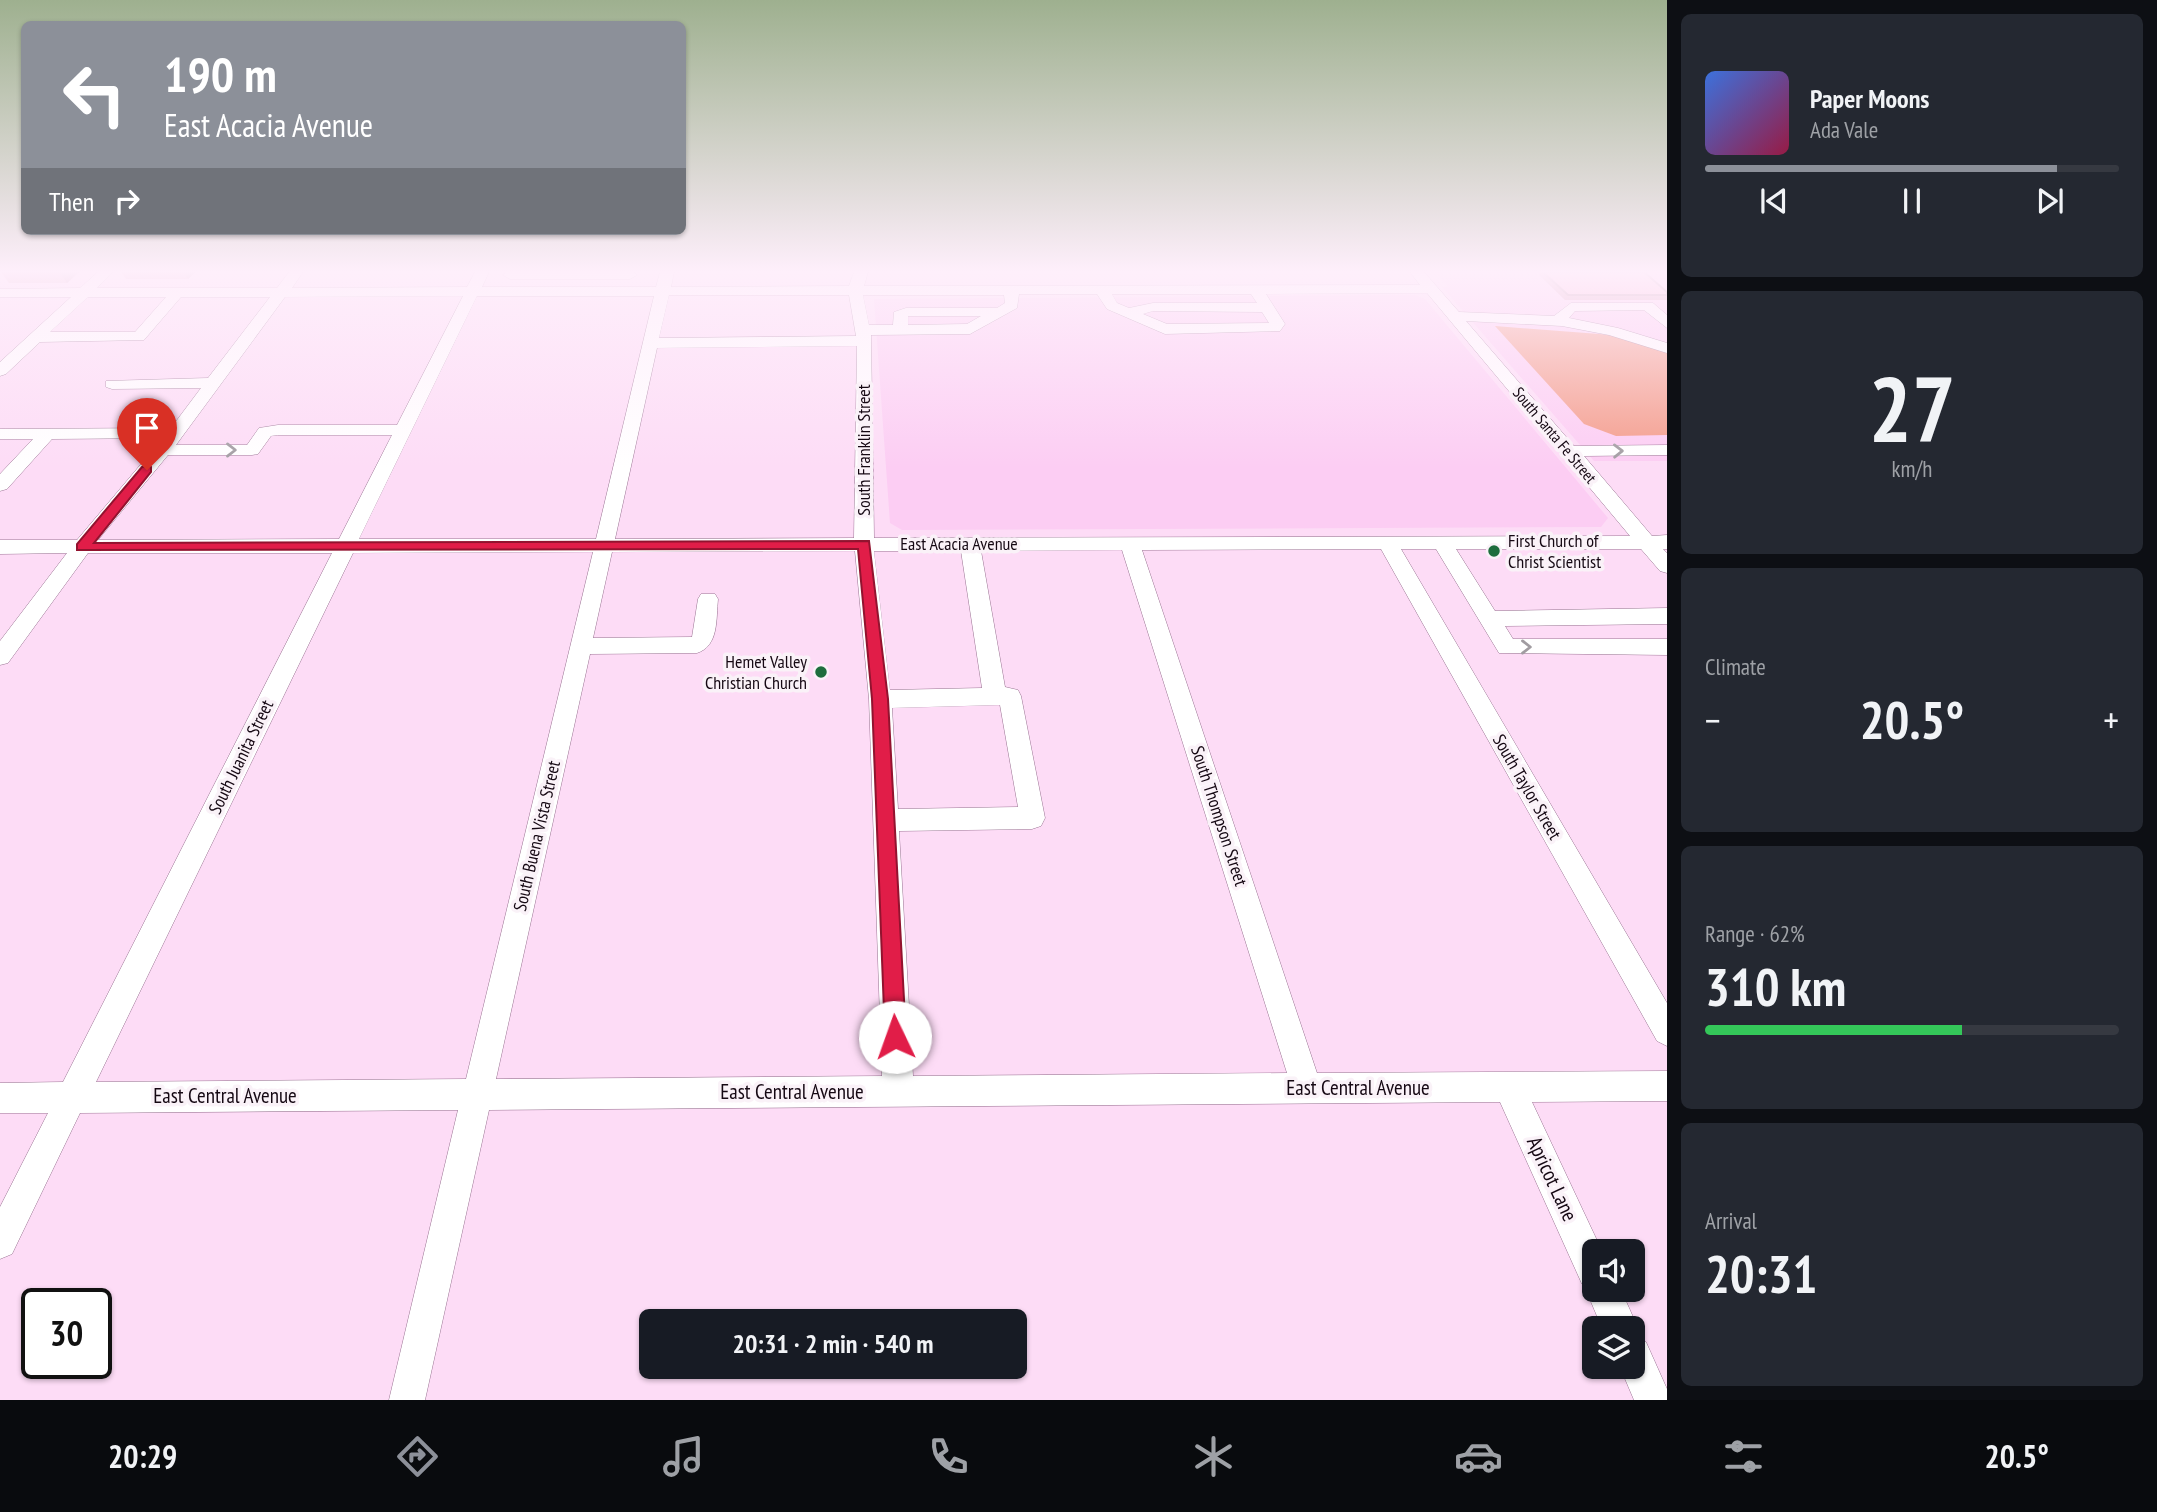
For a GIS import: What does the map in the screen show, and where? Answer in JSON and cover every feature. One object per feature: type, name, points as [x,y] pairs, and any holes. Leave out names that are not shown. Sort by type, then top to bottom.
[{"type":"street","points":[[0,371],[35,337]]},
{"type":"street","points":[[0,657],[82,547],[163,450],[247,337]]},
{"type":"street","name":"South Juanita Street","points":[[0,1242],[449,337]]},
{"type":"street","name":"South Buena Vista Street","points":[[407,1400],[651,337]]},
{"type":"street","points":[[650,342],[816,337]]},
{"type":"street","name":"South Franklin Street","points":[[864,337],[864,545],[880,699],[898,1091]]},
{"type":"street","name":"South Santa Fe Street","points":[[1472,337],[1667,566]]},
{"type":"street","points":[[1640,337],[1667,348]]},
{"type":"street","points":[[112,384],[213,383]]},
{"type":"street","points":[[163,450],[252,450],[265,432],[278,430],[403,430]]},
{"type":"street","points":[[0,434],[175,433]]},
{"type":"street","points":[[0,485],[47,434]]},
{"type":"street","points":[[1568,451],[1667,450]]},
{"type":"street","points":[[0,456],[27,455]]},
{"type":"street","name":"East Acacia Avenue","points":[[0,547],[1667,542]]},
{"type":"street","name":"South Taylor Street","points":[[1387,543],[1667,1031]]},
{"type":"street","points":[[1442,543],[1507,647],[1667,647]]},
{"type":"street","points":[[970,544],[995,696]]},
{"type":"street","name":"South Thompson Street","points":[[1130,544],[1307,1088]]},
{"type":"street","points":[[580,646],[697,645],[703,639],[708,599]]},
{"type":"street","points":[[1490,619],[1667,616]]},
{"type":"street","points":[[880,699],[1010,696],[1032,818],[886,820]]},
{"type":"street","name":"East Central Avenue","points":[[0,1098],[1667,1086]]},
{"type":"street","name":"Apricot Lane","points":[[1509,1087],[1582,1246]]},
{"type":"street","points":[[1644,1379],[1653,1400]]},
{"type":"shaded area","points":[[877,337],[1457,337],[1608,518],[1601,527],[902,530],[890,523]]},
{"type":"shaded area","points":[[1486,337],[1667,337],[1667,461],[1594,461]]},
{"type":"shaded area","points":[[1505,337],[1628,337],[1667,353],[1667,435],[1616,436],[1584,424]]},
{"type":"place","name":"First Church of Christ Scientist","points":[[1494,551]]},
{"type":"place","name":"Hemet Valley Christian Church","points":[[821,672]]},
{"type":"route","points":[[147,470],[82,547],[864,545],[880,699],[895,1037]]}]
